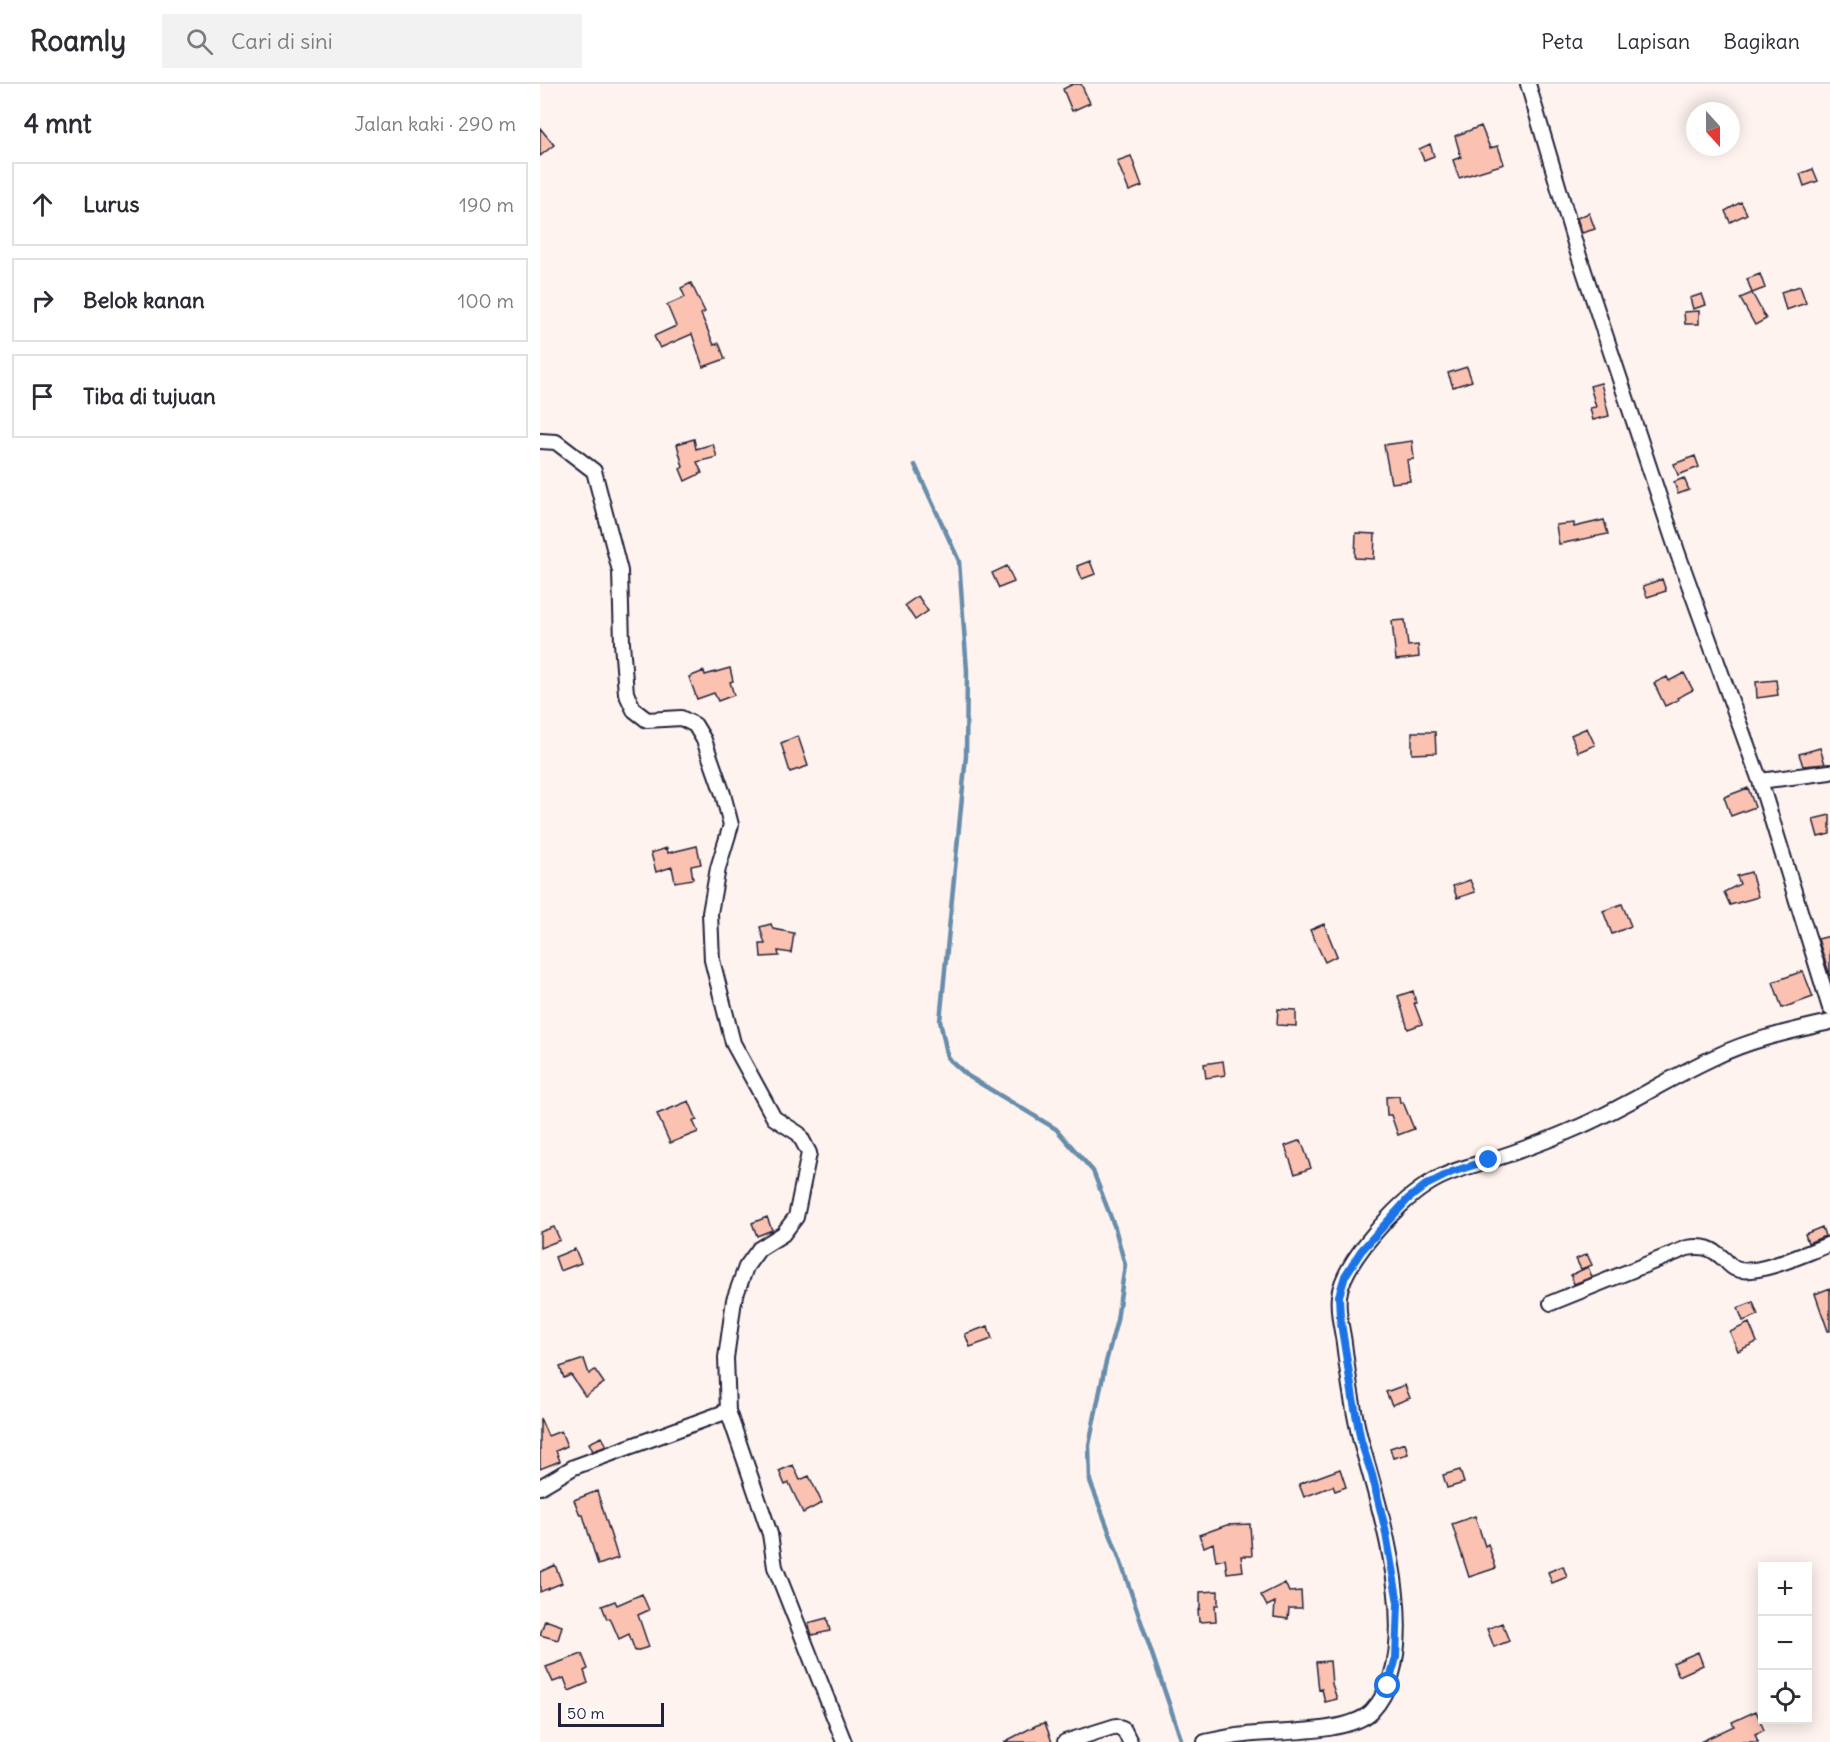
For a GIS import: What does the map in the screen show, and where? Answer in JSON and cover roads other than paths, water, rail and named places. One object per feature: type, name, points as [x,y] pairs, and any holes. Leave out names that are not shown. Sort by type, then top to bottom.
[{"type":"street","points":[[1528,84],[1576,250],[1636,432],[1760,781],[1830,1008]]},
{"type":"street","points":[[540,441],[556,442],[594,471],[620,571],[626,693],[634,710],[647,720],[681,718],[695,724],[704,740],[731,825],[718,868],[710,913],[712,960],[733,1043],[774,1118],[800,1134],[809,1153],[796,1217],[783,1234],[759,1249],[746,1267],[734,1300],[726,1358],[728,1412],[770,1534],[775,1567],[844,1742]]},
{"type":"street","points":[[1760,781],[1830,772]]},
{"type":"street","points":[[1209,1741],[1243,1735],[1331,1728],[1350,1724],[1372,1711],[1388,1686],[1396,1658],[1398,1603],[1385,1528],[1354,1409],[1339,1296],[1345,1276],[1351,1266],[1379,1230],[1408,1199],[1426,1185],[1452,1172],[1532,1146],[1576,1128],[1618,1109],[1718,1055],[1754,1041],[1830,1022]]},
{"type":"street","points":[[1551,1303],[1687,1248],[1697,1246],[1711,1249],[1731,1266],[1742,1270],[1752,1270],[1782,1262],[1830,1244]]},
{"type":"street","points":[[540,1487],[574,1467],[728,1412]]},
{"type":"street","points":[[1065,1742],[1116,1726],[1124,1730],[1130,1742]]},
{"type":"waterway","points":[[915,465],[959,561],[967,671],[966,756],[940,1021],[948,1058],[968,1076],[1056,1129],[1093,1171],[1115,1228],[1125,1265],[1117,1320],[1089,1445],[1090,1481],[1120,1560],[1182,1742]]}]
